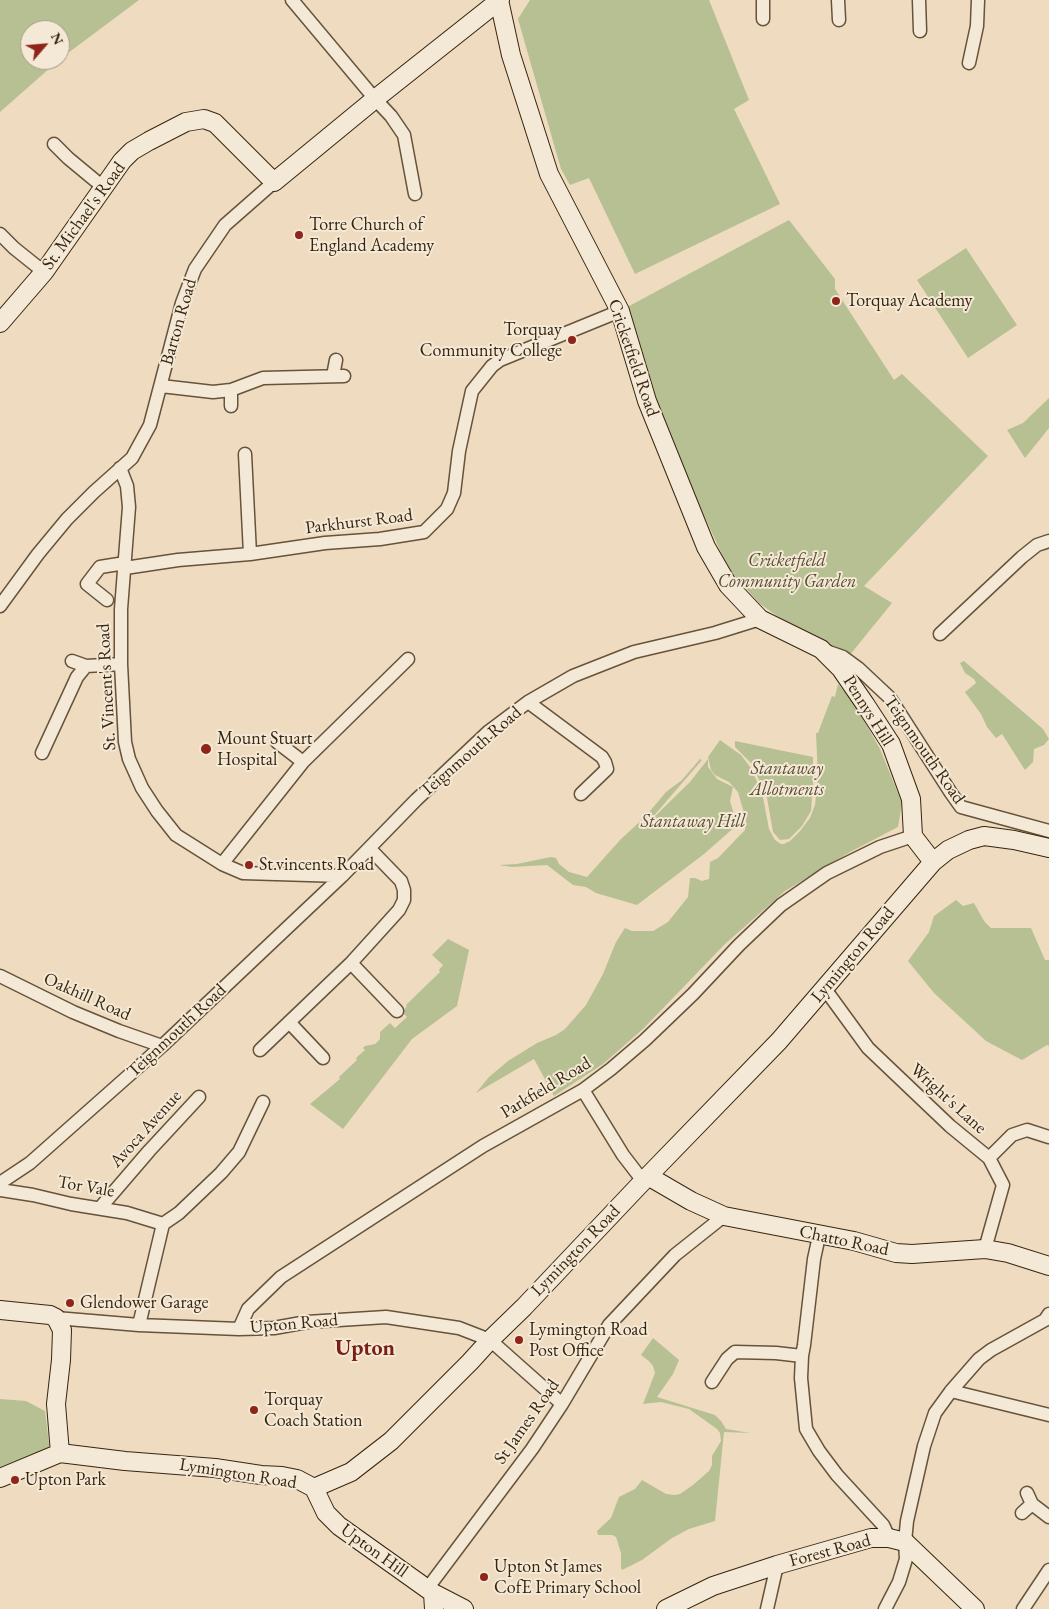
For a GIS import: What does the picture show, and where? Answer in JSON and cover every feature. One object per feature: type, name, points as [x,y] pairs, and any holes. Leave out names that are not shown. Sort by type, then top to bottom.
[{"type":"street","points":[[292,0],[391,116],[404,135],[415,194]]},
{"type":"street","name":"Barton Road","points":[[0,606],[66,519],[132,458],[150,425],[182,303],[195,270],[225,225],[375,99],[500,0]]},
{"type":"street","name":"Cricketfield Road","points":[[500,0],[511,55],[549,174],[620,311],[647,401],[706,547],[728,586],[760,619]]},
{"type":"street","points":[[763,0],[763,19]]},
{"type":"street","points":[[838,0],[839,20]]},
{"type":"street","points":[[919,0],[920,31]]},
{"type":"street","points":[[969,64],[977,26],[978,0]]},
{"type":"street","name":"St. Michael's Road","points":[[0,322],[44,272],[122,161],[132,151],[186,122],[204,118],[215,123],[274,182]]},
{"type":"street","points":[[54,144],[103,187]]},
{"type":"street","points":[[0,234],[44,272]]},
{"type":"street","name":"Parkhurst Road","points":[[107,600],[87,584],[100,567],[250,554],[325,543],[387,538],[424,532],[447,509],[454,493],[459,451],[472,391],[492,366],[500,360],[620,311]]},
{"type":"street","points":[[161,386],[213,392],[231,390],[264,378],[338,376],[336,360]]},
{"type":"street","points":[[231,390],[231,406]]},
{"type":"street","points":[[245,454],[240,483],[250,554]]},
{"type":"street","name":"St. Vincent's Road","points":[[120,468],[128,486],[129,507],[121,609],[121,664],[125,742],[136,776],[157,811],[176,835],[222,864],[243,873],[342,876]]},
{"type":"street","points":[[940,634],[1037,544],[1049,541]]},
{"type":"street","name":"Teignmouth Road","points":[[0,1183],[30,1163],[162,1046],[342,876],[416,800],[488,732],[528,702],[572,676],[634,652],[715,633],[760,619],[843,658],[858,668],[890,698],[961,807],[1048,842]]},
{"type":"street","name":"Pennys Hill","points":[[821,649],[841,669],[891,744],[911,799],[913,836]]},
{"type":"street","points":[[222,864],[303,762],[408,659]]},
{"type":"street","points":[[72,661],[86,666],[121,664]]},
{"type":"street","points":[[42,753],[77,677],[86,666]]},
{"type":"street","points":[[528,702],[602,756],[607,769],[582,794]]},
{"type":"street","points":[[277,742],[303,762]]},
{"type":"street","points":[[913,836],[933,862]]},
{"type":"street","name":"Parkfield Road","points":[[239,1329],[248,1309],[281,1277],[488,1143],[583,1090],[611,1069],[645,1040],[693,994],[739,945],[781,905],[827,873],[880,847],[913,836]]},
{"type":"street","name":"Lymington Road","points":[[0,1478],[60,1453],[282,1476],[297,1479],[314,1488],[352,1472],[391,1441],[470,1362],[779,1042],[933,862],[948,850],[984,836],[1048,842]]},
{"type":"street","points":[[260,1050],[351,963],[400,910],[404,900],[404,890],[401,881],[370,849]]},
{"type":"street","points":[[351,963],[397,1011]]},
{"type":"street","name":"Oakhill Road","points":[[0,976],[73,1012],[162,1046]]},
{"type":"street","name":"Wright's Lane","points":[[825,989],[868,1048],[950,1126],[989,1158],[1003,1185],[985,1249]]},
{"type":"street","points":[[289,1022],[323,1058]]},
{"type":"street","points":[[583,1090],[623,1155],[646,1178]]},
{"type":"street","name":"Avoca Avenue","points":[[100,1208],[199,1097]]},
{"type":"street","points":[[139,1325],[164,1224],[179,1213],[221,1173],[238,1152],[263,1102]]},
{"type":"street","points":[[989,1158],[1012,1135],[1027,1130],[1049,1137]]},
{"type":"street","name":"Chatto Road","points":[[646,1178],[691,1202],[724,1216],[854,1242],[896,1253],[912,1254],[985,1249],[1008,1253],[1049,1266]]},
{"type":"street","name":"Tor Vale","points":[[0,1190],[127,1213],[164,1224]]},
{"type":"street","name":"St James Road","points":[[431,1597],[562,1404],[609,1325],[675,1254],[724,1216]]},
{"type":"street","points":[[819,1236],[814,1259],[802,1356],[801,1378],[806,1430],[837,1474],[897,1540],[975,1609]]},
{"type":"street","name":"Upton Road","points":[[0,1310],[50,1315],[56,1318],[139,1325],[239,1329],[274,1328],[306,1322],[386,1317],[459,1328],[490,1340],[562,1404]]},
{"type":"street","points":[[897,1540],[907,1521],[924,1446],[935,1413],[979,1359],[991,1350],[1045,1320],[1049,1314]]},
{"type":"street","points":[[56,1318],[62,1330],[56,1404],[60,1453]]},
{"type":"street","points":[[712,1382],[727,1359],[735,1352],[802,1356]]},
{"type":"street","points":[[952,1391],[1049,1415]]},
{"type":"street","name":"Upton Hill","points":[[314,1488],[326,1513],[338,1526],[431,1597]]},
{"type":"street","points":[[1022,1514],[1030,1499],[1049,1517]]},
{"type":"street","name":"Forest Road","points":[[666,1609],[712,1586],[777,1565],[871,1538],[897,1540]]},
{"type":"street","points":[[885,1609],[899,1582],[906,1559],[897,1540]]},
{"type":"street","points":[[767,1609],[777,1565]]},
{"type":"street","points":[[1023,1609],[1049,1570]]},
{"type":"street","points":[[431,1597],[464,1609]]},
{"type":"green space","points":[[0,0],[139,0],[70,52],[70,20],[20,20],[20,70],[48,70],[0,112]]},
{"type":"green space","points":[[530,0],[709,0],[749,100],[734,109],[780,204],[635,274],[589,178],[570,185],[561,169],[518,19]]},
{"type":"green space","name":"Cricketfield Community Garden","points":[[789,220],[835,279],[835,289],[894,380],[902,374],[988,456],[864,586],[892,603],[849,656],[835,646],[823,643],[777,616],[759,603],[734,575],[724,559],[659,417],[620,311]]},
{"type":"green space","points":[[966,248],[1017,325],[968,358],[917,280]]},
{"type":"green space","points":[[1049,398],[1049,428],[1025,458],[1007,430],[1023,423]]},
{"type":"green space","points":[[964,661],[1043,729],[1049,739],[1044,745],[1034,749],[1033,762],[1025,770],[1002,734],[996,738],[987,727],[981,714],[965,692],[976,683],[974,679],[965,673],[960,663]]},
{"type":"green space","points":[[838,684],[854,703],[880,749],[902,803],[898,827],[850,852],[785,891],[725,944],[643,1029],[603,1064],[554,1096],[534,1059],[476,1093],[489,1077],[508,1061],[565,1029],[586,1005],[603,974],[616,942],[625,928],[632,931],[653,931],[668,922],[688,897],[690,878],[702,881],[709,879],[710,862],[718,858],[745,830],[746,820],[738,792],[729,782],[715,775],[711,770],[708,757],[720,740],[741,755],[750,767],[762,792],[769,829],[775,840],[784,844],[800,831],[810,818],[815,805],[818,778],[816,733],[818,733],[832,696],[835,697]]},
{"type":"green space","name":"Stantaway Allotments","points":[[735,741],[813,757],[811,811],[802,826],[789,839],[780,840],[773,832],[767,798],[752,764],[735,747]]},
{"type":"green space","name":"Stantaway Hill","points":[[700,759],[702,760],[645,826],[690,782],[708,759],[708,767],[717,779],[733,787],[730,801],[737,825],[704,854],[637,905],[596,893],[586,887],[573,885],[547,865],[512,867],[499,865],[517,864],[551,857],[556,858],[559,864],[569,872],[587,877],[621,839],[645,817],[666,792],[682,780]]},
{"type":"green space","points":[[956,900],[963,906],[974,903],[984,921],[991,928],[1031,928],[1045,960],[1049,960],[1049,1046],[1047,1045],[1022,1060],[986,1041],[934,993],[908,961],[929,932],[934,916]]},
{"type":"green space","points":[[448,939],[469,950],[457,1006],[412,1039],[343,1129],[310,1104],[340,1079],[339,1077],[365,1050],[363,1048],[365,1046],[375,1044],[380,1039],[380,1032],[390,1023],[395,1028],[407,1017],[402,1012],[406,1005],[440,972],[439,970],[443,965],[432,955]]},
{"type":"green space","points":[[653,1338],[679,1360],[673,1374],[657,1397],[715,1415],[726,1429],[750,1433],[724,1432],[715,1521],[689,1529],[672,1538],[642,1560],[622,1570],[621,1553],[616,1537],[612,1535],[598,1535],[597,1531],[611,1518],[619,1497],[635,1489],[642,1480],[666,1494],[680,1494],[709,1471],[712,1465],[712,1456],[721,1441],[720,1433],[717,1429],[689,1409],[661,1402],[643,1404],[655,1373],[653,1366],[641,1355]]},
{"type":"green space","points":[[0,1399],[26,1401],[45,1411],[50,1452],[0,1468]]},
{"type":"place","name":"Torre Church of England Academy","points":[[299,235]]},
{"type":"place","name":"Torquay Academy","points":[[836,301]]},
{"type":"place","name":"Torquay Community College","points":[[572,340]]},
{"type":"place","name":"Mount Stuart Hospital","points":[[206,749]]},
{"type":"place","name":"St.vincents Road","points":[[249,865]]},
{"type":"place","name":"Glendower Garage","points":[[70,1303]]},
{"type":"place","name":"Lymington Road Post Office","points":[[519,1340]]},
{"type":"place","name":"Torquay Coach Station","points":[[254,1410]]},
{"type":"place","name":"Upton Park","points":[[15,1480]]},
{"type":"place","name":"Upton St James CofE Primary School","points":[[484,1577]]},
{"type":"district","name":"Upton","points":[[365,1349]]}]
